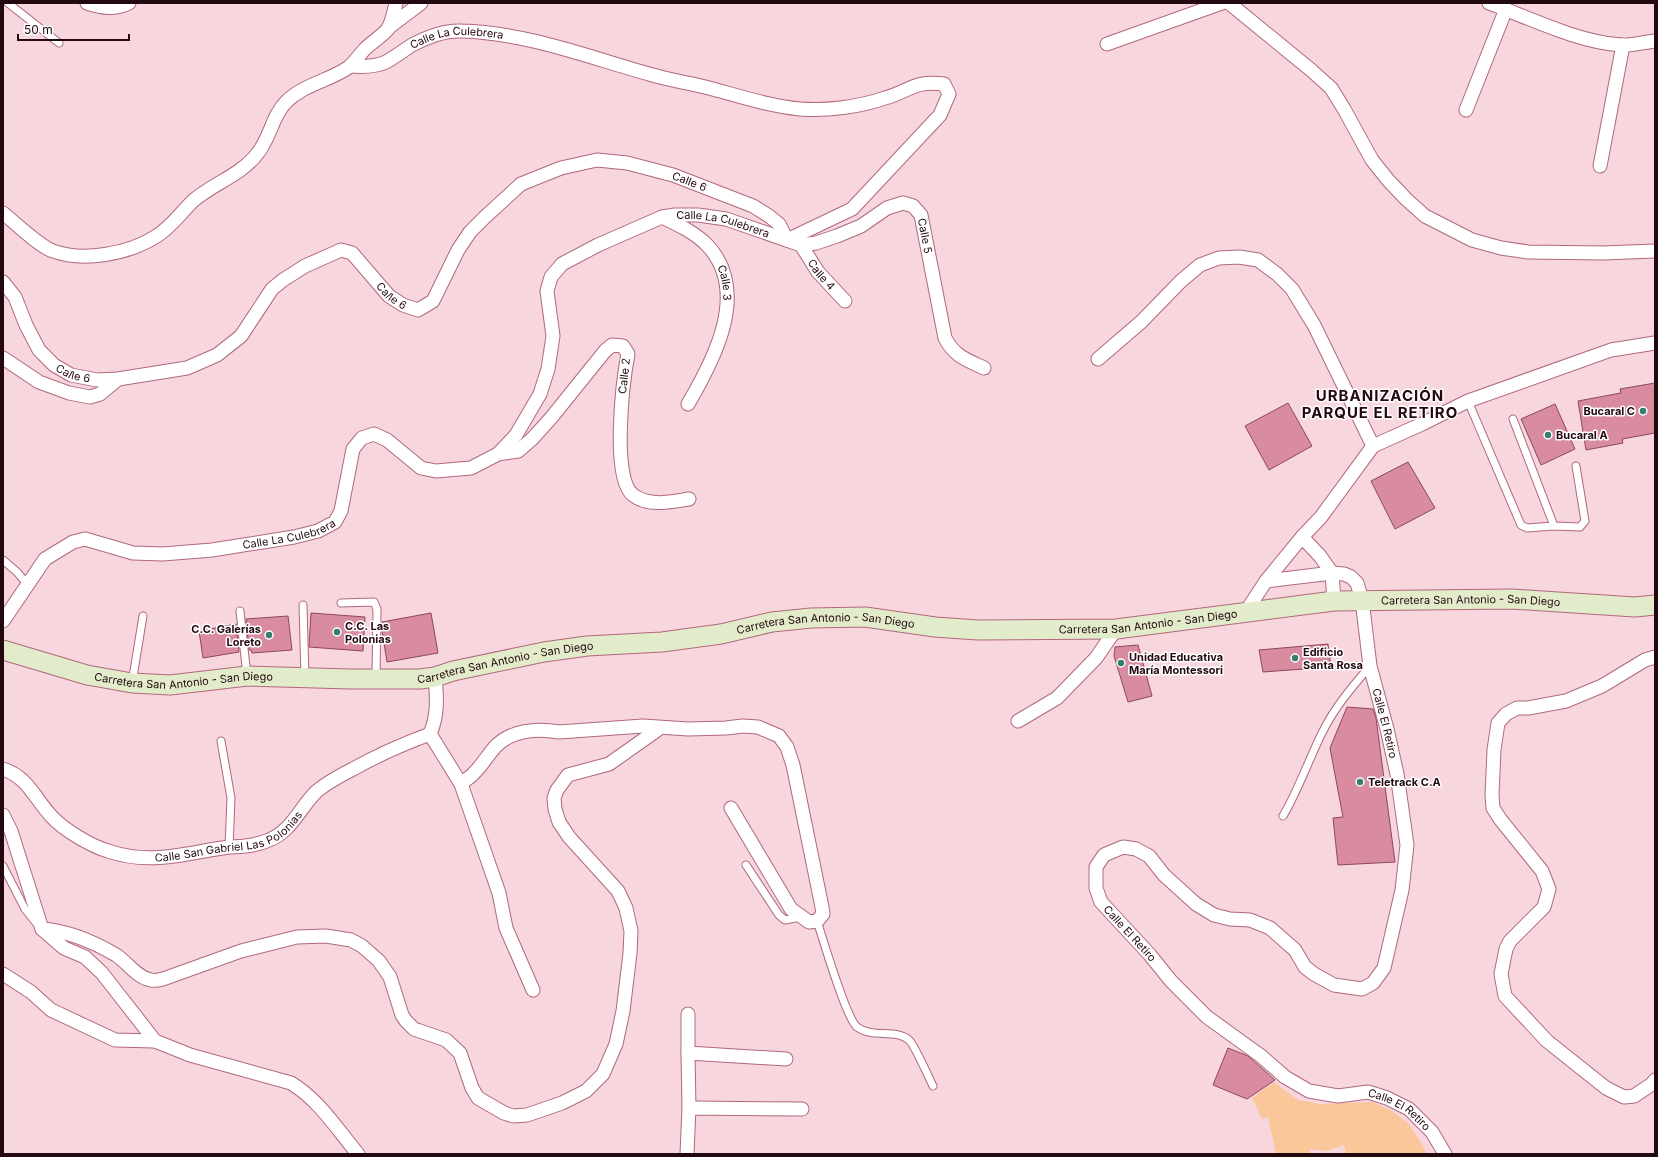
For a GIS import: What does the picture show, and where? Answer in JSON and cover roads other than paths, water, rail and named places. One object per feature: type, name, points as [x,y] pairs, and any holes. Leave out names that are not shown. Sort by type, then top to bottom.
[{"type":"street","points":[[88,3],[102,8],[118,8],[129,3]]},
{"type":"street","points":[[388,28],[396,3]]},
{"type":"street","points":[[3,213],[52,251],[71,255],[105,255],[129,250],[156,237],[176,220],[194,201],[213,186],[245,168],[258,154],[268,136],[274,119],[284,103],[295,94],[350,66],[364,49],[388,28],[421,3]]},
{"type":"street","points":[[1107,44],[1222,3]]},
{"type":"street","points":[[1229,3],[1331,88],[1372,160],[1388,180],[1425,216],[1472,240],[1508,249],[1528,252],[1604,253],[1655,251]]},
{"type":"street","points":[[1489,3],[1567,32],[1601,42],[1623,45],[1655,41]]},
{"type":"street","points":[[1466,110],[1506,9]]},
{"type":"street","name":"Calle La Culebrera","points":[[3,621],[45,559],[73,542],[85,539],[133,552],[163,554],[212,550],[294,537],[318,531],[335,522],[340,511],[353,449],[362,438],[374,434],[387,440],[421,468],[436,471],[471,468],[498,454],[516,435],[540,394],[548,369],[554,336],[547,291],[551,277],[562,264],[598,245],[662,217],[698,215],[726,219],[787,240],[852,209],[940,115],[949,94],[944,84],[930,82],[916,84],[886,98],[857,105],[800,109],[769,104],[651,74],[580,52],[488,33],[460,31],[440,34],[414,45],[386,62],[367,67],[350,66]]},
{"type":"street","points":[[1600,166],[1623,45]]},
{"type":"street","name":"Calle 6","points":[[3,282],[15,297],[38,350],[54,365],[71,375],[97,380],[118,379],[187,368],[217,355],[240,336],[272,289],[305,266],[341,250],[352,254],[389,296],[403,305],[418,310],[433,301],[458,250],[485,217],[521,184],[561,168],[597,160],[627,163],[673,175],[753,206],[779,224],[787,240]]},
{"type":"street","name":"Calle 5","points":[[801,244],[816,243],[861,226],[887,208],[903,203],[913,206],[921,215],[945,338],[949,346],[959,356],[984,368]]},
{"type":"street","name":"Calle 3","points":[[662,217],[675,223],[708,246],[723,268],[727,284],[724,324],[713,356],[688,404]]},
{"type":"street","points":[[787,240],[801,244]]},
{"type":"street","name":"Calle 4","points":[[801,244],[818,272],[845,301]]},
{"type":"street","points":[[1098,359],[1141,322],[1181,281],[1200,265],[1219,258],[1239,257],[1258,260],[1277,274],[1292,289],[1314,325],[1374,446]]},
{"type":"street","points":[[1245,613],[1266,581],[1302,537],[1321,517],[1374,446],[1468,401],[1611,350],[1655,343]]},
{"type":"street","name":"Calle 2","points":[[498,454],[518,450],[532,439],[552,418],[605,351],[612,345],[623,346],[628,354],[619,424],[624,483],[632,494],[646,502],[663,503],[689,499]]},
{"type":"street","points":[[3,358],[39,382],[69,393],[90,397],[100,394],[118,379]]},
{"type":"street","points":[[1302,537],[1320,556],[1332,573],[1334,601]]},
{"type":"street","points":[[1266,581],[1332,573]]},
{"type":"street","name":"Calle El Retiro","points":[[1332,573],[1344,574],[1351,577],[1357,583],[1362,600],[1370,666],[1387,729],[1397,774],[1407,845],[1402,890],[1384,968],[1373,983],[1362,989],[1334,985],[1324,980],[1305,967],[1296,950],[1270,928],[1250,920],[1230,919],[1214,915],[1196,904],[1170,880],[1149,856],[1136,848],[1123,847],[1104,855],[1096,867],[1096,888],[1101,902],[1150,955],[1171,981],[1207,1016],[1261,1056],[1285,1077],[1309,1091],[1338,1096],[1368,1092],[1387,1098],[1409,1109],[1432,1132],[1445,1154]]},
{"type":"street","name":"Carretera San Antonio - San Diego","points":[[3,650],[87,675],[132,683],[170,685],[247,676],[420,679],[436,677],[454,671],[544,652],[587,646],[662,642],[721,634],[772,622],[811,618],[865,617],[935,627],[978,630],[1116,628],[1334,601],[1512,598],[1635,607],[1655,605]]},
{"type":"street","points":[[1018,722],[1057,698],[1096,658],[1116,628]]},
{"type":"street","points":[[1655,657],[1645,660],[1602,686],[1566,701],[1528,708],[1517,708],[1506,714],[1498,723],[1494,750],[1492,787],[1493,808],[1500,819],[1542,871],[1549,890],[1544,907],[1510,941],[1506,949],[1501,974],[1505,996],[1547,1042],[1606,1088],[1624,1097],[1634,1096],[1652,1084],[1655,1080]]},
{"type":"street","points":[[436,677],[437,707],[435,723],[430,734],[460,784],[499,893],[506,928],[533,990]]},
{"type":"street","points":[[460,784],[475,772],[496,746],[510,737],[526,730],[548,730],[559,732],[643,726],[660,728],[758,727],[779,736],[787,746],[795,772],[822,907],[823,914],[817,921],[809,922],[800,917],[791,909],[731,808]]},
{"type":"street","points":[[42,929],[54,930],[93,942],[118,956],[137,973],[150,980],[163,979],[241,951],[297,937],[326,936],[351,940],[362,946],[379,961],[390,977],[402,1015],[406,1022],[414,1029],[446,1040],[460,1053],[472,1088],[478,1098],[504,1113],[513,1116],[527,1115],[543,1110],[586,1091],[603,1074],[616,1044],[623,1011],[631,931],[626,908],[618,891],[569,837],[560,822],[555,809],[554,798],[557,790],[568,775],[609,764],[660,728]]},
{"type":"street","name":"Calle San Gabriel Las Polonias","points":[[3,769],[11,772],[27,783],[52,817],[70,830],[107,851],[126,856],[167,858],[198,851],[249,846],[270,840],[289,827],[317,792],[332,780],[380,754],[430,734]]},
{"type":"street","points":[[3,815],[11,831],[42,929],[64,948],[85,957],[102,973],[155,1041]]},
{"type":"street","points":[[3,974],[31,992],[51,1010],[115,1040],[155,1041],[190,1055],[291,1083],[316,1102],[358,1154]]},
{"type":"street","points":[[687,1154],[689,1108],[688,1014]]},
{"type":"street","points":[[688,1054],[786,1059]]},
{"type":"street","points":[[689,1108],[802,1108]]},
{"type":"lane","points":[[8,3],[59,43]]},
{"type":"lane","points":[[1468,401],[1521,525],[1527,528],[1554,526],[1580,527],[1585,521],[1576,466]]},
{"type":"lane","points":[[1513,419],[1554,526]]},
{"type":"lane","points":[[3,560],[28,584]]},
{"type":"lane","points":[[341,603],[374,602],[377,609],[376,679]]},
{"type":"lane","points":[[303,605],[305,678]]},
{"type":"lane","points":[[240,611],[247,676]]},
{"type":"lane","points":[[132,683],[143,616]]},
{"type":"lane","points":[[1283,816],[1295,796],[1322,732],[1344,698],[1370,666]]},
{"type":"lane","points":[[222,741],[231,798],[229,847]]},
{"type":"lane","points":[[746,865],[779,916],[785,920],[800,917]]},
{"type":"lane","points":[[3,866],[25,909],[42,929]]},
{"type":"lane","points":[[817,921],[844,1002],[855,1026],[867,1033],[898,1034],[909,1040],[933,1086]]},
{"type":"place","name":"Bucaral C","points":[[1643,411]]},
{"type":"place","name":"Bucaral A","points":[[1548,435]]},
{"type":"place","name":"C.C. Las Polonias","points":[[337,632]]},
{"type":"place","name":"C.C. Galerías Loreto","points":[[269,635]]},
{"type":"place","name":"Edificio Santa Rosa","points":[[1295,658]]},
{"type":"place","name":"Unidad Educativa María Montessori","points":[[1121,663]]},
{"type":"place","name":"Teletrack C.A","points":[[1360,782]]},
{"type":"district","name":"URBANIZACIÓN PARQUE EL RETIRO","points":[[1380,404]]}]
